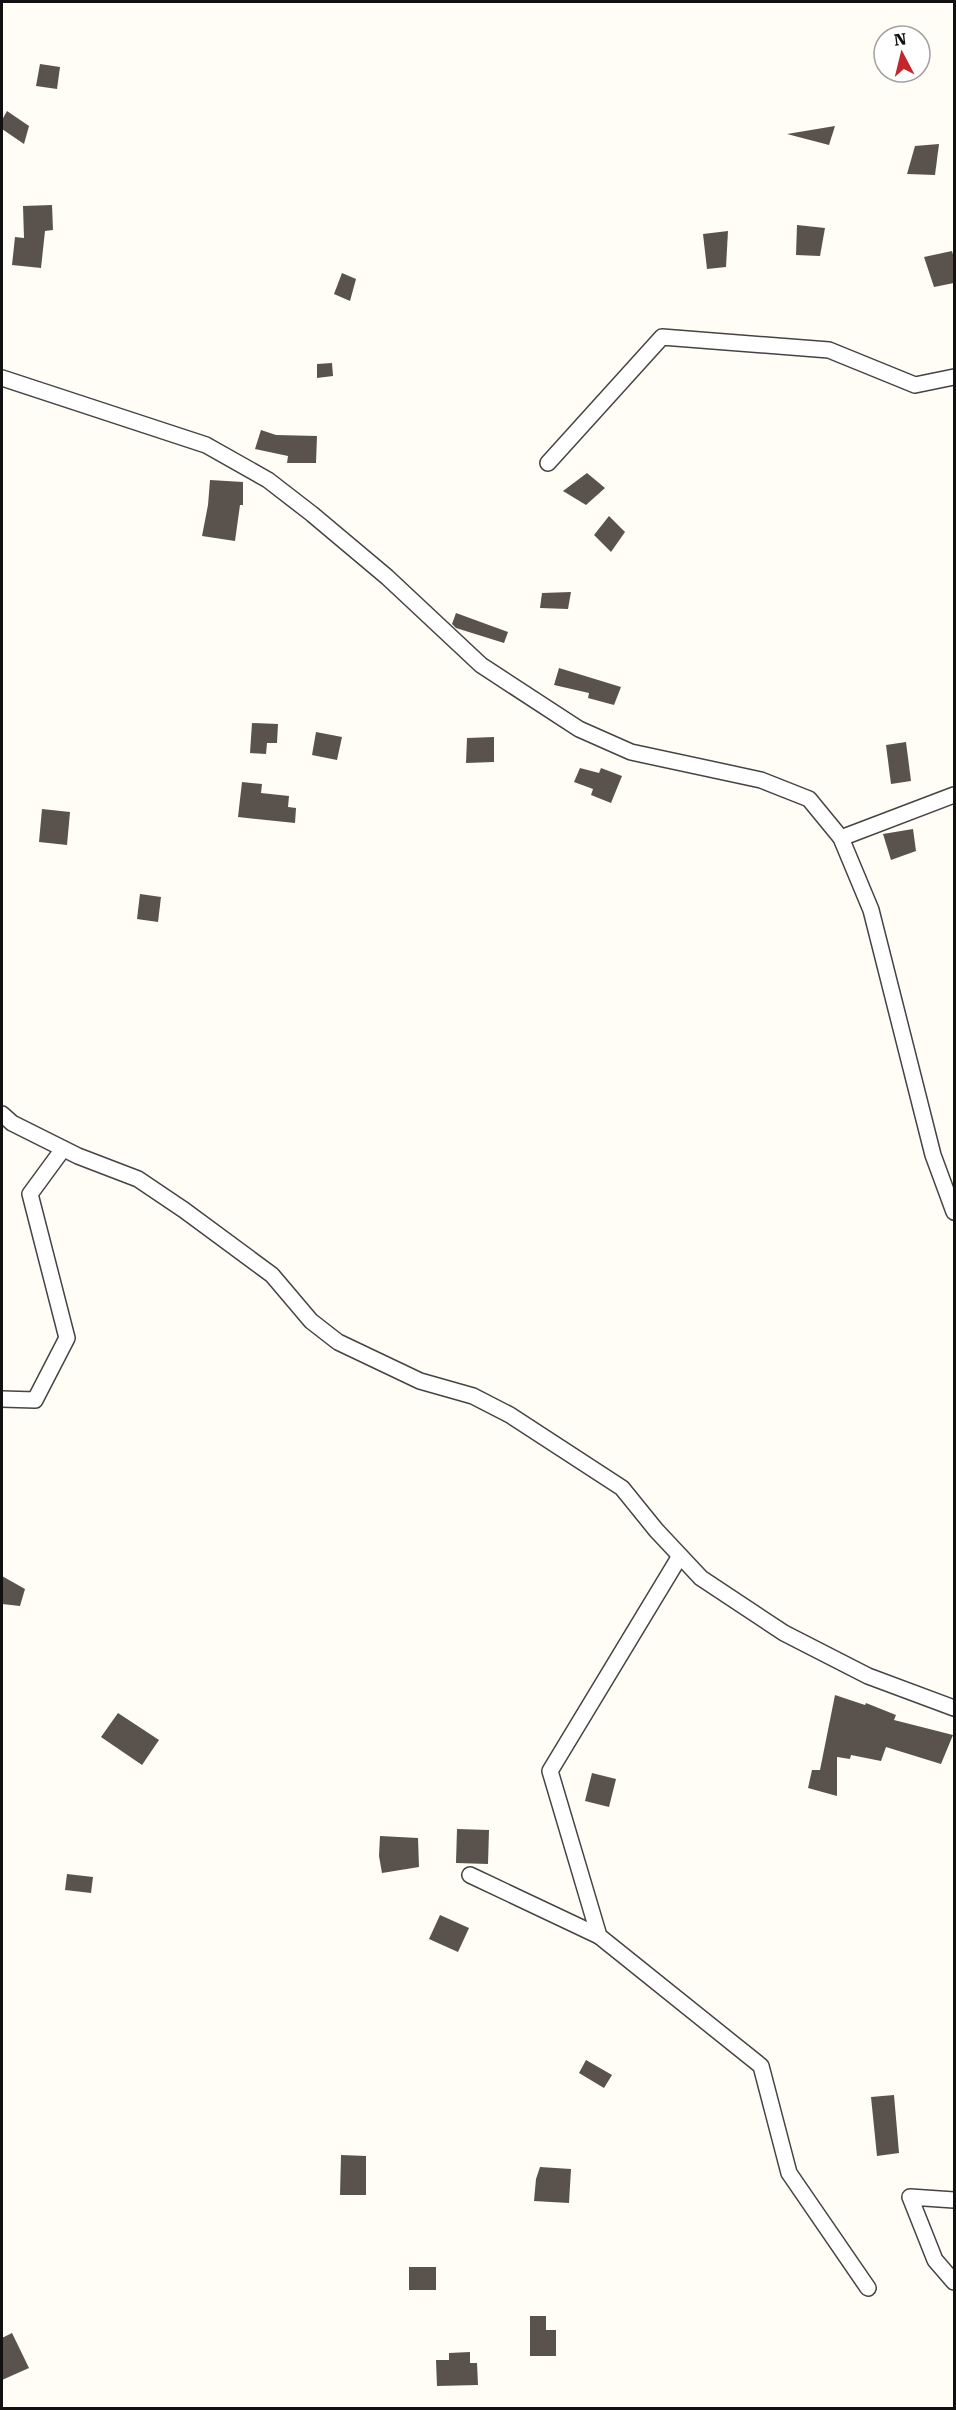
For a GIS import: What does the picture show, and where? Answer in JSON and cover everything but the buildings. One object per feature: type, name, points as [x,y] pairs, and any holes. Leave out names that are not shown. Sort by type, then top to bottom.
[{"type":"street","points":[[548,464],[662,337],[829,350],[915,385],[954,377]]},
{"type":"street","points":[[2,378],[206,445],[268,480],[304,507],[387,577],[481,665],[579,729],[631,752],[761,780],[809,799],[841,838],[871,910],[933,1155],[954,1212]]},
{"type":"street","points":[[841,838],[954,795]]},
{"type":"street","points":[[2,1114],[12,1123],[63,1149],[138,1179],[184,1210],[272,1275],[311,1321],[338,1342],[420,1381],[473,1396],[510,1415],[613,1482],[622,1488],[701,1578],[784,1633],[868,1676],[954,1708]]},
{"type":"street","points":[[2,1399],[34,1400],[67,1338],[30,1194],[63,1149]]},
{"type":"street","points":[[599,1936],[550,1771],[680,1556]]},
{"type":"street","points":[[470,1875],[599,1936],[761,2066],[789,2173],[868,2288]]},
{"type":"street","points":[[954,2200],[910,2198],[935,2260],[954,2282]]}]
